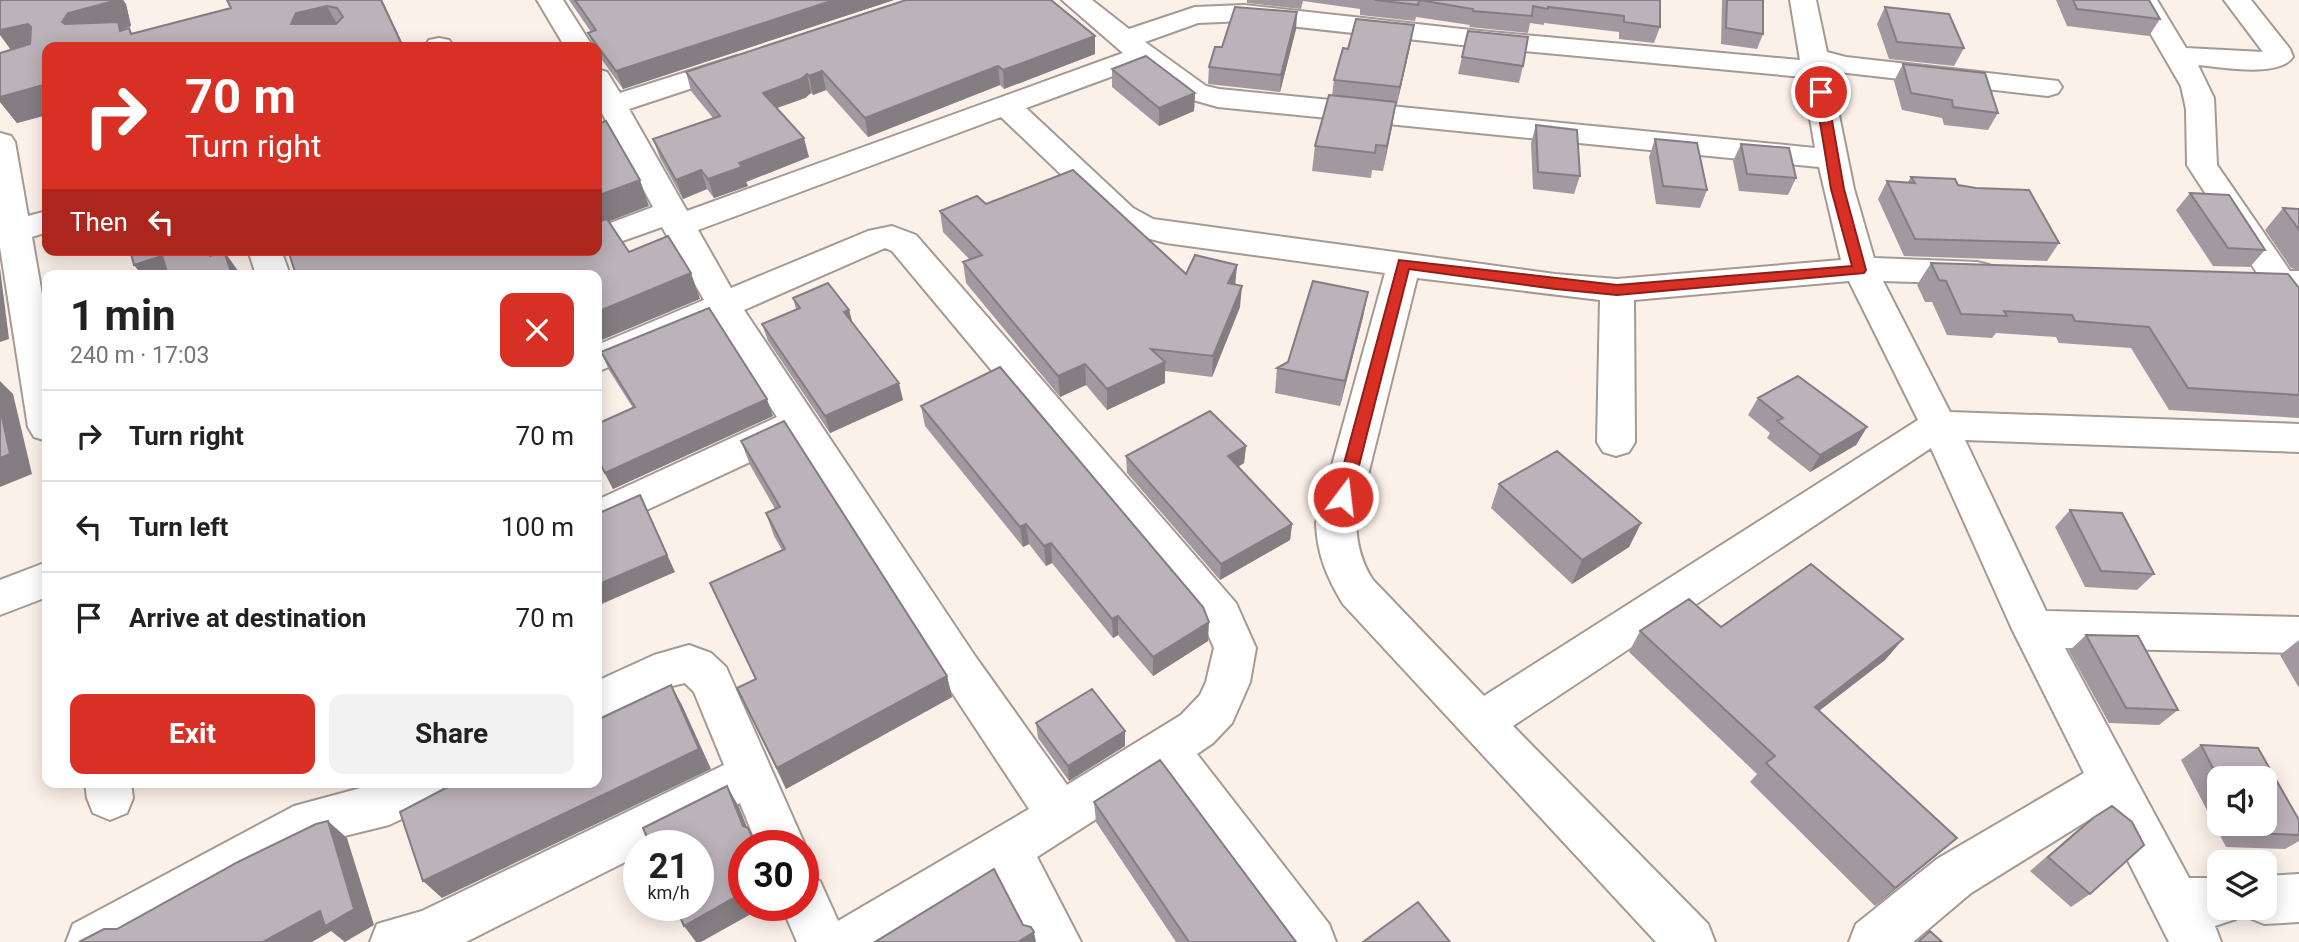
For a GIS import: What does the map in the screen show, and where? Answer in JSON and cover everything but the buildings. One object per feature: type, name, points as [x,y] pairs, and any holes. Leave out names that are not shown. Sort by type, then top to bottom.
[{"type":"street","points":[[1075,0],[1134,48],[1196,92],[1217,98],[1832,159]]},
{"type":"street","points":[[1803,0],[1821,65],[1832,159],[1860,270],[1965,477],[2033,629],[2112,781],[2198,916]]},
{"type":"street","points":[[2144,0],[2177,56],[2193,76],[2200,93],[2203,109],[2200,149],[2202,165],[2293,290]]},
{"type":"street","points":[[2237,0],[2279,57],[2299,76]]},
{"type":"street","points":[[558,2],[577,42]]},
{"type":"street","points":[[602,238],[675,219],[1006,106],[1134,48],[1195,15],[1228,6],[2048,87]]},
{"type":"street","points":[[2177,56],[2262,61],[2274,61],[2279,57]]},
{"type":"street","points":[[760,57],[609,116],[675,219],[724,306],[799,423],[874,533],[982,702],[1060,815]]},
{"type":"street","points":[[1006,106],[1122,215],[1142,227],[1208,240],[1404,263],[1555,285],[1617,290],[1860,270],[2009,274]]},
{"type":"street","points":[[0,142],[21,229],[42,389]]},
{"type":"street","points":[[602,357],[880,238],[892,237],[904,243],[1221,615],[1235,648],[1228,682],[1216,709],[1197,729],[1007,849],[850,942]]},
{"type":"street","points":[[1404,263],[1336,523],[1336,546],[1344,572],[1358,592],[1480,723],[1690,942]]},
{"type":"street","points":[[2239,281],[2293,290]]},
{"type":"street","points":[[1616,442],[1617,290]]},
{"type":"street","points":[[602,504],[799,423]]},
{"type":"street","points":[[1480,723],[1938,425],[2299,438]]},
{"type":"street","points":[[0,598],[42,581]]},
{"type":"street","points":[[2033,629],[2299,635]]},
{"type":"street","points":[[602,701],[674,666],[691,664],[703,670],[711,681],[774,830]]},
{"type":"street","points":[[1166,749],[1311,942]]},
{"type":"street","points":[[395,942],[428,935],[750,775]]},
{"type":"street","points":[[1874,942],[1954,876],[2112,781]]},
{"type":"street","points":[[91,942],[311,821],[389,803],[420,788]]},
{"type":"street","points":[[1007,849],[1056,942]]},
{"type":"street","points":[[2277,899],[2299,898]]},
{"type":"street","points":[[813,921],[822,942]]},
{"type":"route","points":[[1343,497],[1404,263],[1555,285],[1617,290],[1860,270],[1838,189],[1821,92]]}]
